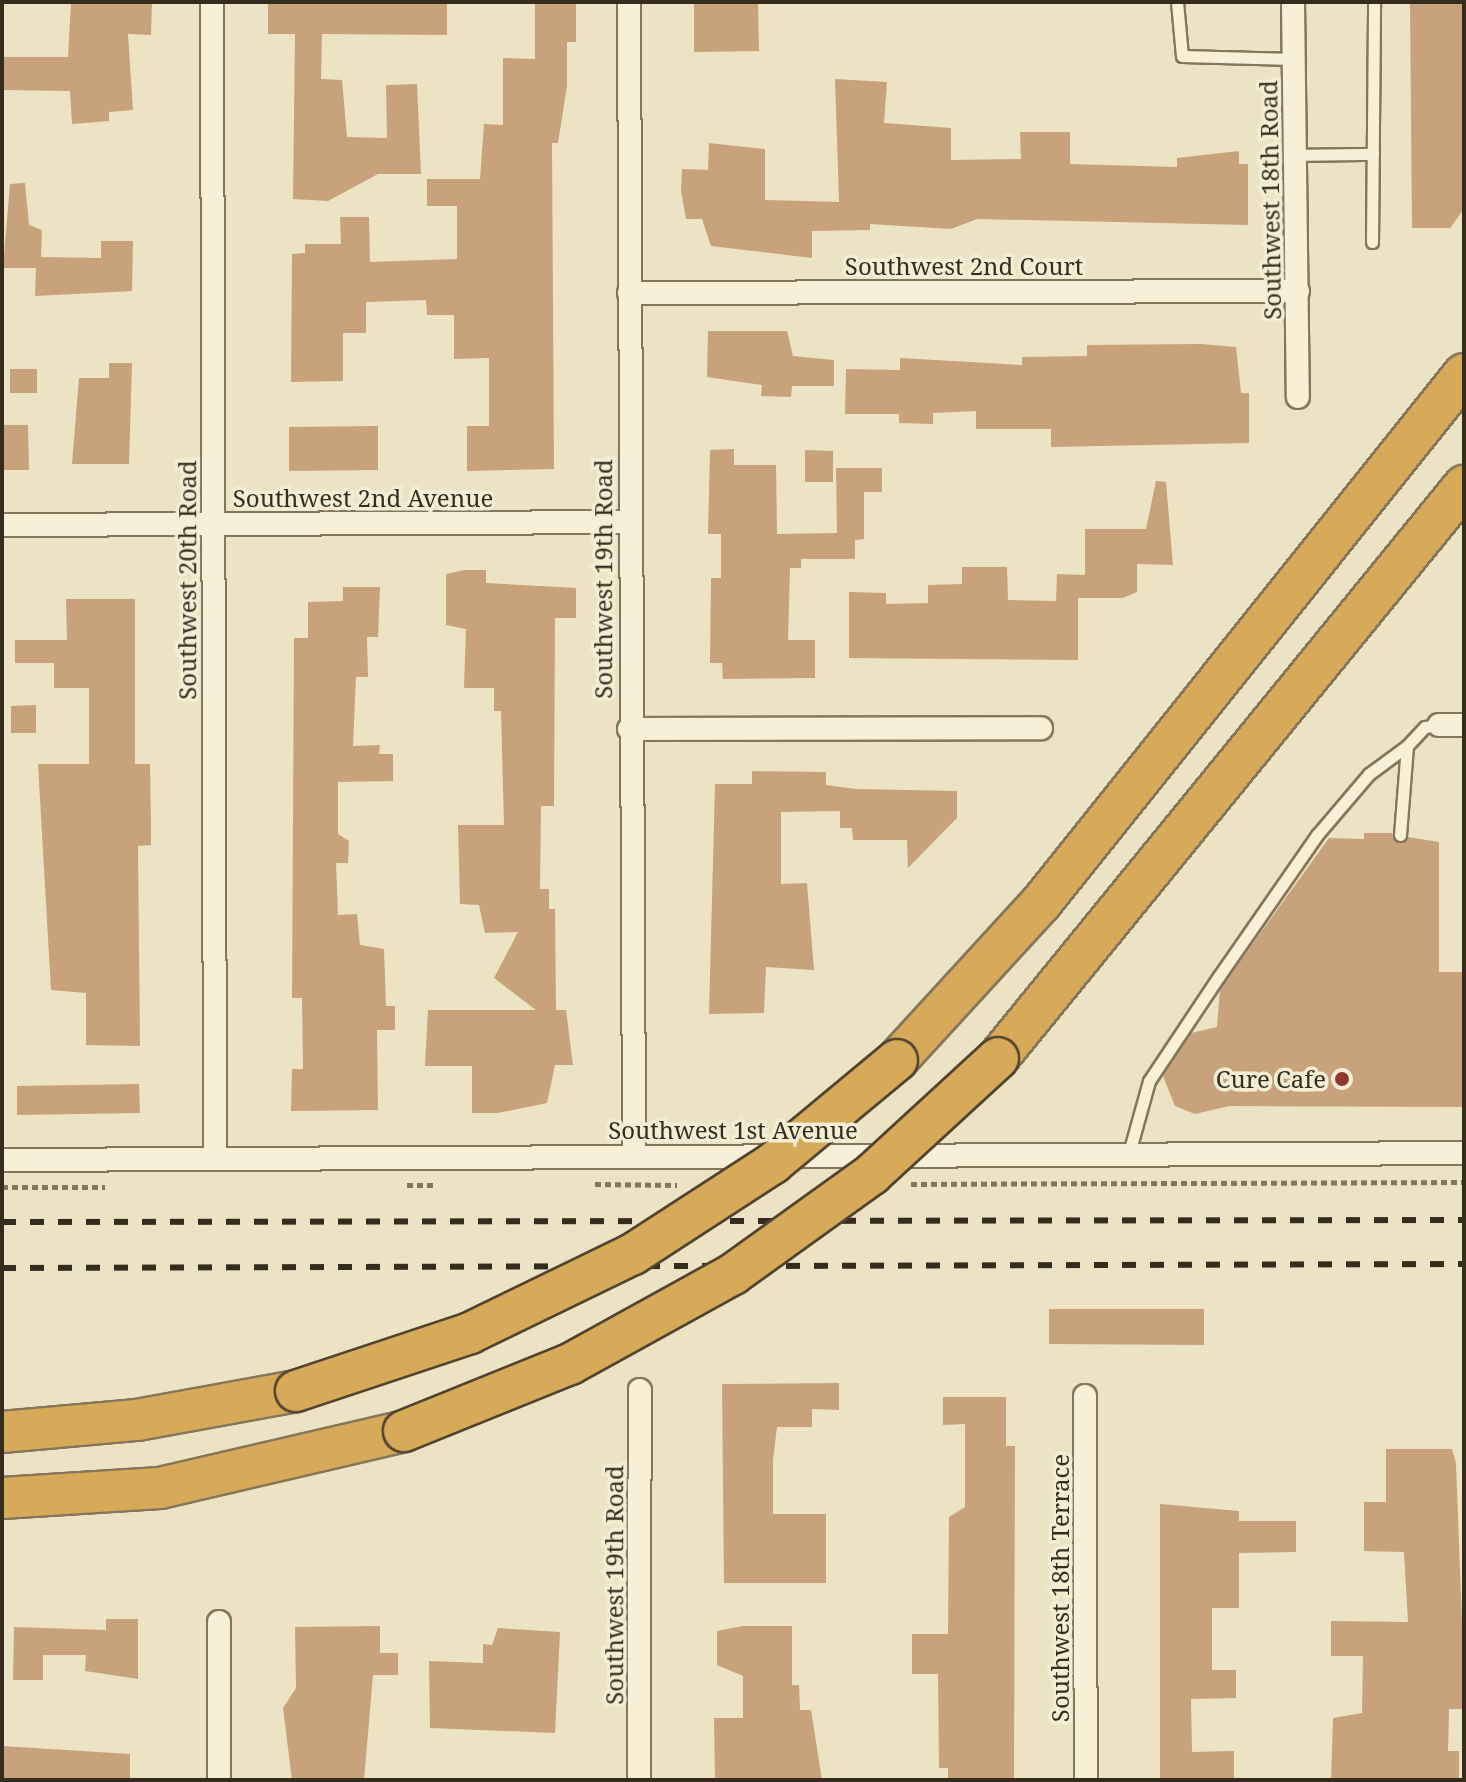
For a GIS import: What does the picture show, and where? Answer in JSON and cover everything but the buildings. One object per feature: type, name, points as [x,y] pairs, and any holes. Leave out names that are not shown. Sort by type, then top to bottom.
[{"type":"highway","points":[[2,1432],[137,1420],[296,1391],[470,1333],[633,1254],[773,1163],[897,1060],[1013,936],[1464,374]]},
{"type":"highway","points":[[2,1498],[226,1477],[404,1431],[570,1364],[720,1283],[872,1174],[998,1058],[1464,486]]},
{"type":"street","name":"Southwest 20th Road","points":[[212,2],[215,1159]]},
{"type":"street","name":"Southwest 19th Road","points":[[629,2],[629,729],[634,1156]]},
{"type":"street","name":"Southwest 18th Road","points":[[1293,2],[1298,397]]},
{"type":"street","name":"Southwest 2nd Court","points":[[629,293],[1298,291]]},
{"type":"street","name":"Southwest 2nd Avenue","points":[[2,525],[629,522]]},
{"type":"street","points":[[1439,725],[1464,725]]},
{"type":"street","points":[[629,729],[1041,728]]},
{"type":"street","name":"Southwest 1st Avenue","points":[[2,1160],[1464,1153]]},
{"type":"street","name":"Southwest 19th Road","points":[[639,1780],[640,1390]]},
{"type":"street","name":"Southwest 18th Terrace","points":[[1085,1396],[1086,1780]]},
{"type":"street","points":[[219,1622],[219,1780]]},
{"type":"lane","points":[[1177,2],[1182,56],[1293,59]]},
{"type":"lane","points":[[1372,242],[1374,2]]},
{"type":"lane","points":[[1297,155],[1373,154]]},
{"type":"lane","points":[[1129,1153],[1149,1081],[1317,835],[1369,774],[1407,746],[1425,727],[1439,725]]},
{"type":"lane","points":[[1400,835],[1407,746]]},
{"type":"railway","points":[[2,1222],[1464,1220]]},
{"type":"railway","points":[[2,1268],[1464,1264]]},
{"type":"place","name":"Cure Cafe","points":[[1342,1079]]}]
